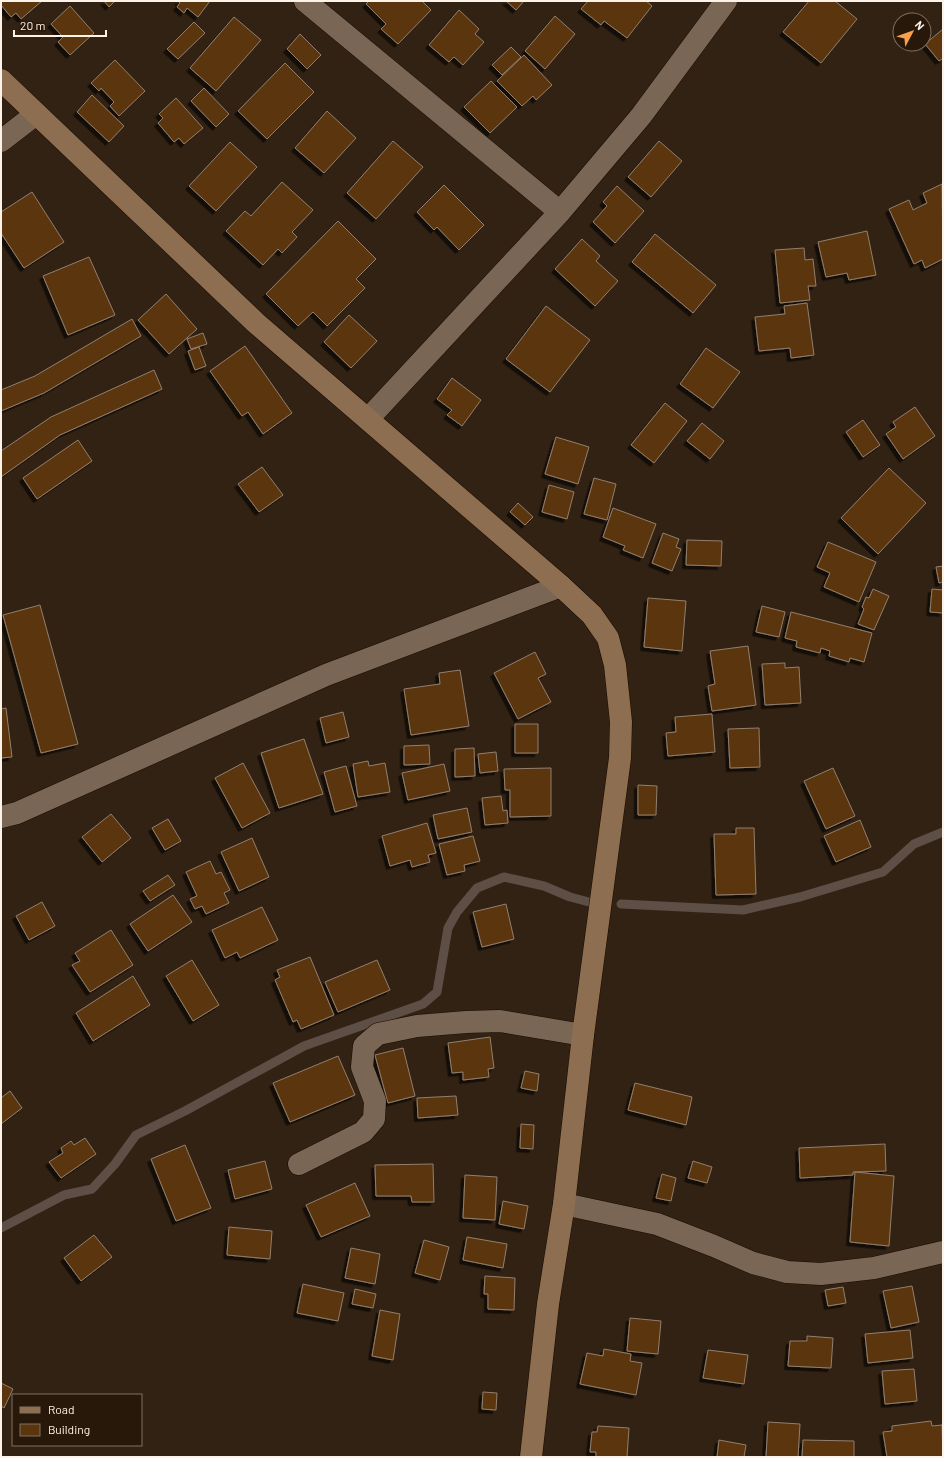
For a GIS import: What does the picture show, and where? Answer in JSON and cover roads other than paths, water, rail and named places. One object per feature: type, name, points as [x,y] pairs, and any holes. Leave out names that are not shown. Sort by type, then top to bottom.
[{"type":"street","points":[[305,1],[560,212]]},
{"type":"street","points":[[368,419],[560,212],[641,116],[721,3]]},
{"type":"street","points":[[1,80],[256,322],[561,586],[592,615],[608,638],[615,665],[621,722],[620,758],[583,1035],[564,1204],[548,1304],[531,1457]]},
{"type":"street","points":[[1,141],[36,114]]},
{"type":"street","points":[[1,817],[17,813],[326,675],[561,586]]},
{"type":"street","points":[[299,1164],[363,1132],[374,1120],[375,1101],[362,1067],[364,1046],[378,1034],[417,1026],[500,1021],[583,1035]]},
{"type":"street","points":[[564,1204],[658,1224],[753,1263],[786,1272],[821,1274],[866,1269],[943,1252]]},
{"type":"waterway","points":[[621,904],[743,910],[800,897],[883,872],[914,844],[943,832]]},
{"type":"waterway","points":[[1,1228],[64,1195],[92,1189],[115,1164],[136,1135],[185,1111],[304,1046],[423,1004],[437,992],[448,928],[457,912],[477,888],[504,877],[544,886],[570,897],[589,902]]}]
